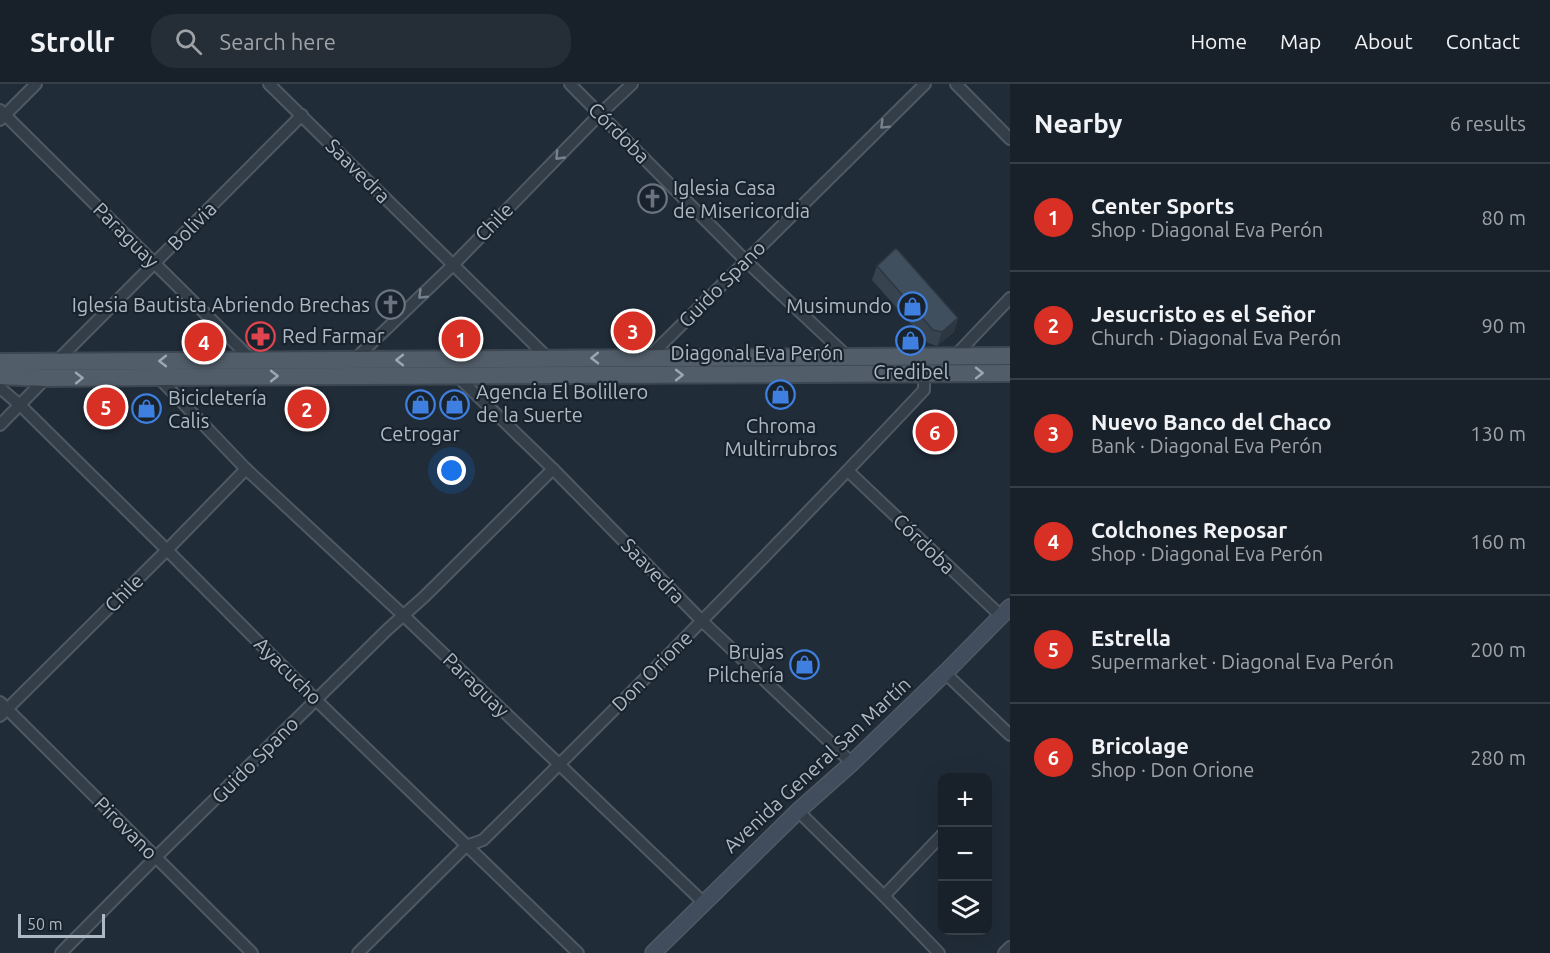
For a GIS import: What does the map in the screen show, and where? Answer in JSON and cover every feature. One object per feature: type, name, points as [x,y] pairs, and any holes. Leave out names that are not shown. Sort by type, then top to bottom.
[{"type":"main road","name":"Diagonal Eva Perón","points":[[0,362],[1010,356]]},
{"type":"main road","name":"Diagonal Eva Perón","points":[[0,376],[46,378],[1010,373]]},
{"type":"street","points":[[2,115],[36,84]]},
{"type":"street","name":"Saavedra","points":[[269,84],[549,359]]},
{"type":"street","name":"Córdoba","points":[[570,84],[746,261],[848,357]]},
{"type":"street","name":"Chile","points":[[355,359],[453,265],[632,84]]},
{"type":"street","name":"Guido Spano","points":[[648,358],[925,84]]},
{"type":"street","points":[[956,84],[1010,139]]},
{"type":"street","name":"Paraguay","points":[[2,115],[252,360]]},
{"type":"street","name":"Bolivia","points":[[56,362],[302,116]]},
{"type":"street","points":[[954,357],[1010,298]]},
{"type":"street","name":"Don Orione","points":[[358,953],[466,846],[483,840],[702,621],[924,390],[924,373]]},
{"type":"street","name":"Saavedra","points":[[457,376],[553,469],[702,621],[852,763]]},
{"type":"street","name":"Paraguay","points":[[158,377],[246,468],[704,903]]},
{"type":"street","points":[[0,425],[46,378]]},
{"type":"street","name":"Ayacucho","points":[[0,388],[167,550],[316,700],[578,953]]},
{"type":"street","name":"Chile","points":[[2,709],[167,550],[246,468]]},
{"type":"street","name":"Guido Spano","points":[[61,953],[156,857],[553,469]]},
{"type":"street","name":"Córdoba","points":[[848,471],[1005,612]]},
{"type":"street","name":"Avenida General San Martín","points":[[653,953],[798,810],[852,763],[945,673],[1005,612]]},
{"type":"street","points":[[945,673],[1010,735]]},
{"type":"street","name":"Pirovano","points":[[2,709],[252,953]]},
{"type":"street","points":[[798,810],[939,953]]},
{"type":"street","points":[[884,896],[938,839]]},
{"type":"street","points":[[1004,953],[1010,946]]},
{"type":"building","points":[[896,248],[958,318],[942,332],[933,330],[877,266]]},
{"type":"place","name":"Iglesia Casa de Misericordia","points":[[652,199]]},
{"type":"place","name":"Iglesia Bautista Abriendo Brechas","points":[[391,305]]},
{"type":"place","name":"Musimundo","points":[[913,306]]},
{"type":"place","name":"Nuevo Banco del Chaco","points":[[633,331]]},
{"type":"place","name":"Red Farmar","points":[[261,336]]},
{"type":"place","name":"Center Sports","points":[[461,339]]},
{"type":"place","name":"Credibel","points":[[911,341]]},
{"type":"place","name":"Colchones Reposar","points":[[204,342]]},
{"type":"place","name":"Chroma Multirrubros","points":[[781,395]]},
{"type":"place","name":"Cetrogar","points":[[420,404]]},
{"type":"place","name":"Agencia El Bolillero de la Suerte","points":[[455,404]]},
{"type":"place","name":"Estrella","points":[[106,407]]},
{"type":"place","name":"Bicicletería Calis","points":[[147,409]]},
{"type":"place","name":"Jesucristo es el Señor","points":[[307,409]]},
{"type":"place","name":"Bricolage","points":[[935,432]]},
{"type":"place","name":"Brujas Pilchería","points":[[805,664]]}]
